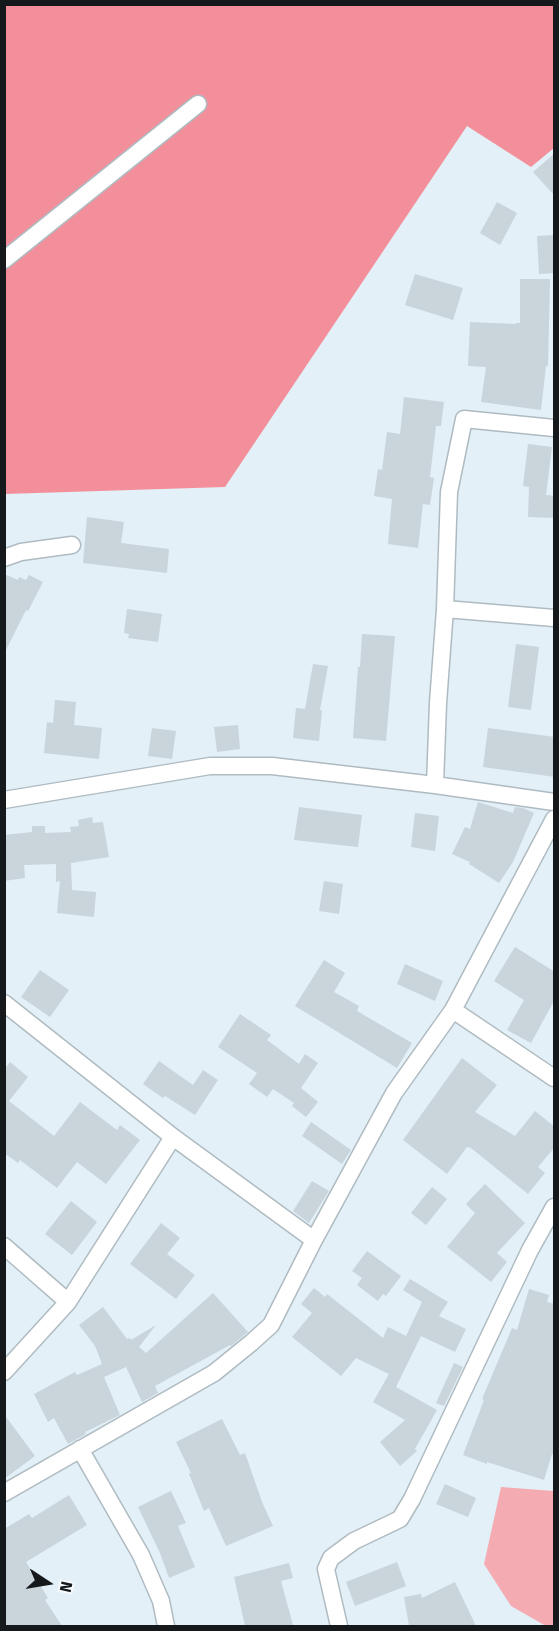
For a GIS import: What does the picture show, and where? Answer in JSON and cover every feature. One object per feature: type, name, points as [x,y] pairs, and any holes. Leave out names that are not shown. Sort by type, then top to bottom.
[{"type":"street","points":[[4,260],[198,104]]},
{"type":"street","points":[[435,785],[449,492],[464,419],[555,428]]},
{"type":"street","points":[[4,558],[21,552],[72,545]]},
{"type":"street","points":[[445,609],[555,618]]},
{"type":"street","points":[[4,800],[210,766],[272,766],[555,802]]},
{"type":"street","points":[[4,1493],[214,1373],[271,1325],[314,1240],[394,1093],[453,1011],[555,819]]},
{"type":"street","points":[[4,1003],[173,1137],[314,1240]]},
{"type":"street","points":[[453,1011],[555,1078]]},
{"type":"street","points":[[4,1372],[68,1302],[173,1137]]},
{"type":"street","points":[[339,1626],[326,1569],[328,1563],[331,1558],[354,1541],[400,1519],[417,1489],[530,1250],[555,1207]]},
{"type":"street","points":[[4,1246],[68,1302]]},
{"type":"street","points":[[80,1449],[141,1555],[161,1601],[166,1626]]},
{"type":"shaded area","points":[[4,5],[554,5],[554,148],[531,167],[467,126],[225,487],[5,494]]},
{"type":"shaded area","points":[[501,1487],[554,1491],[554,1626],[546,1626],[511,1606],[484,1564]]},
{"type":"building","points":[[555,153],[555,196],[533,172]]},
{"type":"building","points":[[497,202],[517,213],[500,245],[480,233]]},
{"type":"building","points":[[555,235],[555,273],[539,274],[537,236]]},
{"type":"building","points":[[415,274],[463,288],[453,320],[405,305]]},
{"type":"building","points":[[520,279],[550,279],[548,366],[546,366],[541,410],[481,402],[486,367],[468,366],[470,322],[520,323]]},
{"type":"building","points":[[404,397],[444,402],[441,426],[436,426],[430,477],[434,478],[430,505],[423,504],[418,548],[388,544],[392,499],[374,496],[378,469],[382,470],[387,432],[400,434]]},
{"type":"building","points":[[528,444],[552,447],[546,495],[555,496],[555,518],[528,517],[529,487],[523,486]]},
{"type":"building","points":[[87,517],[124,522],[121,543],[169,549],[167,573],[83,563]]},
{"type":"building","points":[[4,574],[18,580],[19,577],[26,580],[29,575],[43,582],[4,654]]},
{"type":"building","points":[[127,609],[162,614],[158,642],[128,638],[129,634],[124,633]]},
{"type":"building","points":[[362,634],[395,636],[386,741],[353,738]]},
{"type":"building","points":[[516,644],[539,647],[531,710],[508,707]]},
{"type":"building","points":[[313,664],[328,666],[320,710],[322,710],[319,741],[293,738],[296,708],[305,709]]},
{"type":"building","points":[[55,700],[76,702],[74,725],[102,728],[99,759],[44,753],[47,722],[53,723]]},
{"type":"building","points":[[238,725],[240,749],[217,752],[214,727]]},
{"type":"building","points":[[152,728],[176,731],[172,759],[148,756]]},
{"type":"building","points":[[488,728],[555,737],[555,777],[483,767]]},
{"type":"building","points":[[478,802],[513,813],[515,807],[534,813],[513,862],[499,883],[469,864],[470,862],[452,854],[465,827],[470,829]]},
{"type":"building","points":[[299,807],[362,815],[358,847],[294,840]]},
{"type":"building","points":[[415,813],[439,816],[435,851],[411,847]]},
{"type":"building","points":[[92,817],[93,823],[103,822],[109,857],[71,863],[72,890],[96,892],[94,917],[57,913],[60,881],[56,882],[56,864],[24,865],[25,878],[4,881],[4,835],[32,832],[32,826],[45,826],[45,833],[71,832],[70,827],[79,826],[78,820]]},
{"type":"building","points":[[324,881],[343,884],[339,914],[319,911]]},
{"type":"building","points":[[515,947],[555,972],[555,999],[531,1043],[507,1030],[524,1000],[494,981]]},
{"type":"building","points":[[324,960],[345,973],[334,992],[359,1006],[357,1011],[412,1043],[397,1068],[295,1006]]},
{"type":"building","points":[[405,964],[443,981],[435,1001],[397,984]]},
{"type":"building","points":[[40,970],[69,990],[50,1017],[21,997]]},
{"type":"building","points":[[240,1014],[271,1035],[267,1040],[299,1064],[305,1054],[318,1063],[301,1088],[318,1102],[306,1117],[292,1106],[294,1103],[273,1089],[267,1097],[249,1084],[257,1073],[218,1047]]},
{"type":"building","points":[[462,1058],[497,1085],[475,1112],[515,1136],[535,1111],[555,1127],[555,1147],[538,1167],[545,1173],[528,1194],[471,1148],[467,1147],[447,1174],[403,1140]]},
{"type":"building","points":[[159,1061],[193,1085],[203,1070],[218,1080],[195,1115],[143,1084]]},
{"type":"building","points":[[10,1062],[28,1077],[9,1101],[54,1136],[80,1102],[117,1130],[120,1125],[140,1140],[106,1184],[77,1162],[57,1188],[20,1160],[18,1163],[4,1153],[4,1070]]},
{"type":"building","points":[[311,1122],[351,1150],[342,1164],[302,1136]]},
{"type":"building","points":[[312,1181],[329,1191],[309,1223],[293,1211]]},
{"type":"building","points":[[485,1184],[525,1223],[497,1253],[507,1262],[491,1282],[447,1247],[475,1213],[466,1204]]},
{"type":"building","points":[[432,1187],[447,1199],[426,1225],[411,1213]]},
{"type":"building","points":[[71,1201],[97,1222],[72,1255],[45,1234]]},
{"type":"building","points":[[161,1223],[180,1238],[167,1254],[195,1275],[176,1299],[130,1264]]},
{"type":"building","points":[[367,1251],[401,1276],[386,1296],[383,1294],[378,1301],[357,1285],[362,1278],[352,1271]]},
{"type":"building","points":[[410,1279],[448,1302],[439,1316],[466,1329],[455,1352],[421,1336],[396,1387],[437,1410],[415,1449],[417,1451],[400,1466],[380,1442],[405,1420],[373,1402],[389,1374],[356,1358],[341,1376],[292,1337],[312,1313],[301,1304],[314,1288],[325,1297],[327,1294],[383,1338],[388,1327],[406,1336],[422,1302],[403,1290]]},
{"type":"building","points":[[529,1289],[549,1295],[547,1302],[555,1304],[555,1455],[552,1454],[544,1480],[463,1455],[484,1400],[482,1399],[512,1328],[517,1330]]},
{"type":"building","points":[[213,1293],[248,1332],[231,1346],[155,1386],[158,1393],[142,1402],[126,1367],[104,1377],[120,1415],[85,1432],[86,1434],[68,1444],[54,1418],[48,1422],[34,1394],[75,1372],[77,1375],[102,1364],[95,1346],[79,1325],[103,1307],[127,1339],[131,1340],[156,1325],[139,1347],[146,1353]]},
{"type":"building","points":[[454,1363],[463,1367],[444,1406],[436,1403]]},
{"type":"building","points":[[4,1414],[35,1456],[4,1479]]},
{"type":"building","points":[[222,1419],[240,1455],[245,1453],[273,1526],[226,1546],[209,1508],[204,1511],[189,1474],[191,1473],[176,1442]]},
{"type":"building","points":[[445,1484],[476,1498],[468,1517],[436,1504]]},
{"type":"building","points":[[171,1491],[186,1523],[178,1526],[195,1567],[169,1578],[138,1507]]},
{"type":"building","points":[[69,1495],[87,1525],[26,1562],[48,1598],[45,1600],[62,1626],[4,1626],[4,1529],[29,1514],[32,1518]]},
{"type":"building","points":[[397,1562],[406,1586],[355,1606],[346,1582]]},
{"type":"building","points":[[289,1563],[293,1578],[281,1581],[293,1625],[245,1626],[234,1577]]},
{"type":"building","points":[[455,1582],[476,1626],[409,1626],[404,1597],[421,1594],[422,1598]]}]
